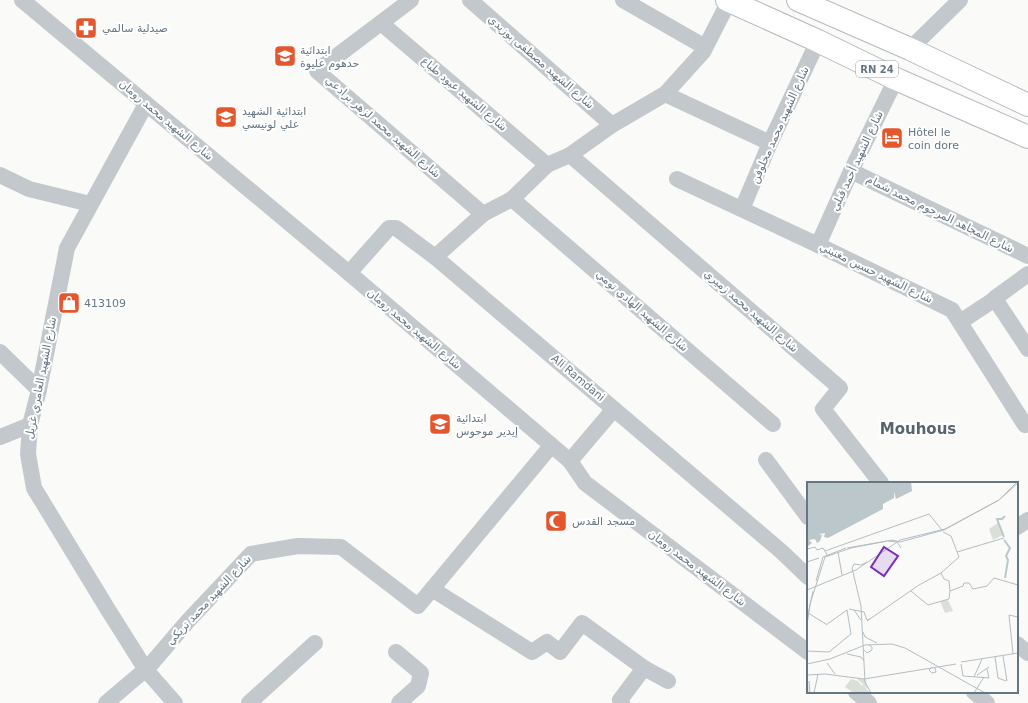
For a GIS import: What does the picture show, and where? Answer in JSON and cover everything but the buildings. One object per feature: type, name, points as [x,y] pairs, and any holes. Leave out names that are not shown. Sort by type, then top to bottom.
[{"type":"highway","name":"RN 24","points":[[728,0],[896,79],[1028,137]]},
{"type":"highway","name":"RN 24","points":[[798,0],[910,49],[1023,103]]},
{"type":"street","name":"شارع الشهيد محمد رومان","points":[[22,0],[349,273],[570,461],[585,483],[807,651]]},
{"type":"street","name":"شارع الشهيد محمد لزهر برادعي","points":[[411,0],[317,71],[483,214]]},
{"type":"street","name":"شارع الشهيد مصطفى بوزيدي","points":[[470,0],[612,125]]},
{"type":"street","points":[[624,0],[705,48]]},
{"type":"street","points":[[435,257],[483,214],[512,199],[547,165],[570,155],[612,125],[665,94],[705,48],[728,0]]},
{"type":"street","points":[[910,49],[960,0]]},
{"type":"street","name":"شارع الشهيد عبود طباع","points":[[381,24],[547,165]]},
{"type":"street","name":"شارع الشهيد محمد مخلوفن","points":[[742,209],[770,143],[818,41]]},
{"type":"street","name":"شارع الشهيد أحمد قبلي","points":[[818,245],[896,79]]},
{"type":"street","points":[[665,94],[770,143]]},
{"type":"street","name":"شارع الشهيد العامري غزيل","points":[[146,104],[66,248],[39,390],[30,425],[28,454],[34,488],[146,670],[175,703]]},
{"type":"street","name":"شارع الشهيد محمد زميري","points":[[570,155],[840,388],[823,409],[880,482]]},
{"type":"street","name":"شارع المجاهد المرحوم محمد شمام","points":[[851,172],[1028,256]]},
{"type":"street","points":[[0,175],[29,189],[90,204]]},
{"type":"street","name":"شارع الشهيد حسين مغنيني","points":[[677,179],[952,310],[1025,425]]},
{"type":"street","name":"شارع الشهيد الهادي تومي","points":[[512,199],[773,424]]},
{"type":"street","name":"Ali Ramdani","points":[[349,273],[389,228],[396,228],[435,257],[782,552],[807,576]]},
{"type":"street","points":[[960,322],[995,299],[1028,274]]},
{"type":"street","points":[[995,299],[1028,350]]},
{"type":"street","points":[[0,352],[39,390]]},
{"type":"street","points":[[570,461],[614,409]]},
{"type":"street","points":[[0,437],[30,425]]},
{"type":"street","name":"شارع الشهيد محمد تريكي","points":[[106,703],[138,675],[146,670],[187,622],[251,554],[298,546],[341,547],[418,606],[551,446]]},
{"type":"street","points":[[766,460],[807,517]]},
{"type":"street","points":[[1018,526],[1028,520]]},
{"type":"street","points":[[432,589],[532,652],[547,642],[560,652],[582,623],[644,668],[668,682]]},
{"type":"street","points":[[249,703],[315,643]]},
{"type":"street","points":[[1018,645],[1028,653]]},
{"type":"street","points":[[396,652],[421,672],[418,686],[399,703]]},
{"type":"street","points":[[622,703],[620,700],[644,668]]},
{"type":"street","points":[[857,693],[869,703]]},
{"type":"street","points":[[975,693],[987,703]]},
{"type":"place","name":"صيدلية سالمي","points":[[86,28]]},
{"type":"place","name":"ابتدائية حدهوم عليوة","points":[[285,56]]},
{"type":"place","name":"ابتدائية الشهيد علي لونيسي","points":[[226,117]]},
{"type":"place","name":"Hôtel le coin dore","points":[[892,138]]},
{"type":"place","name":"413109","points":[[69,303]]},
{"type":"place","name":"ابتدائية إيدير موحوس","points":[[440,424]]},
{"type":"place","name":"مسجد القدس","points":[[556,521]]},
{"type":"district","name":"Mouhous","points":[[918,429]]}]
